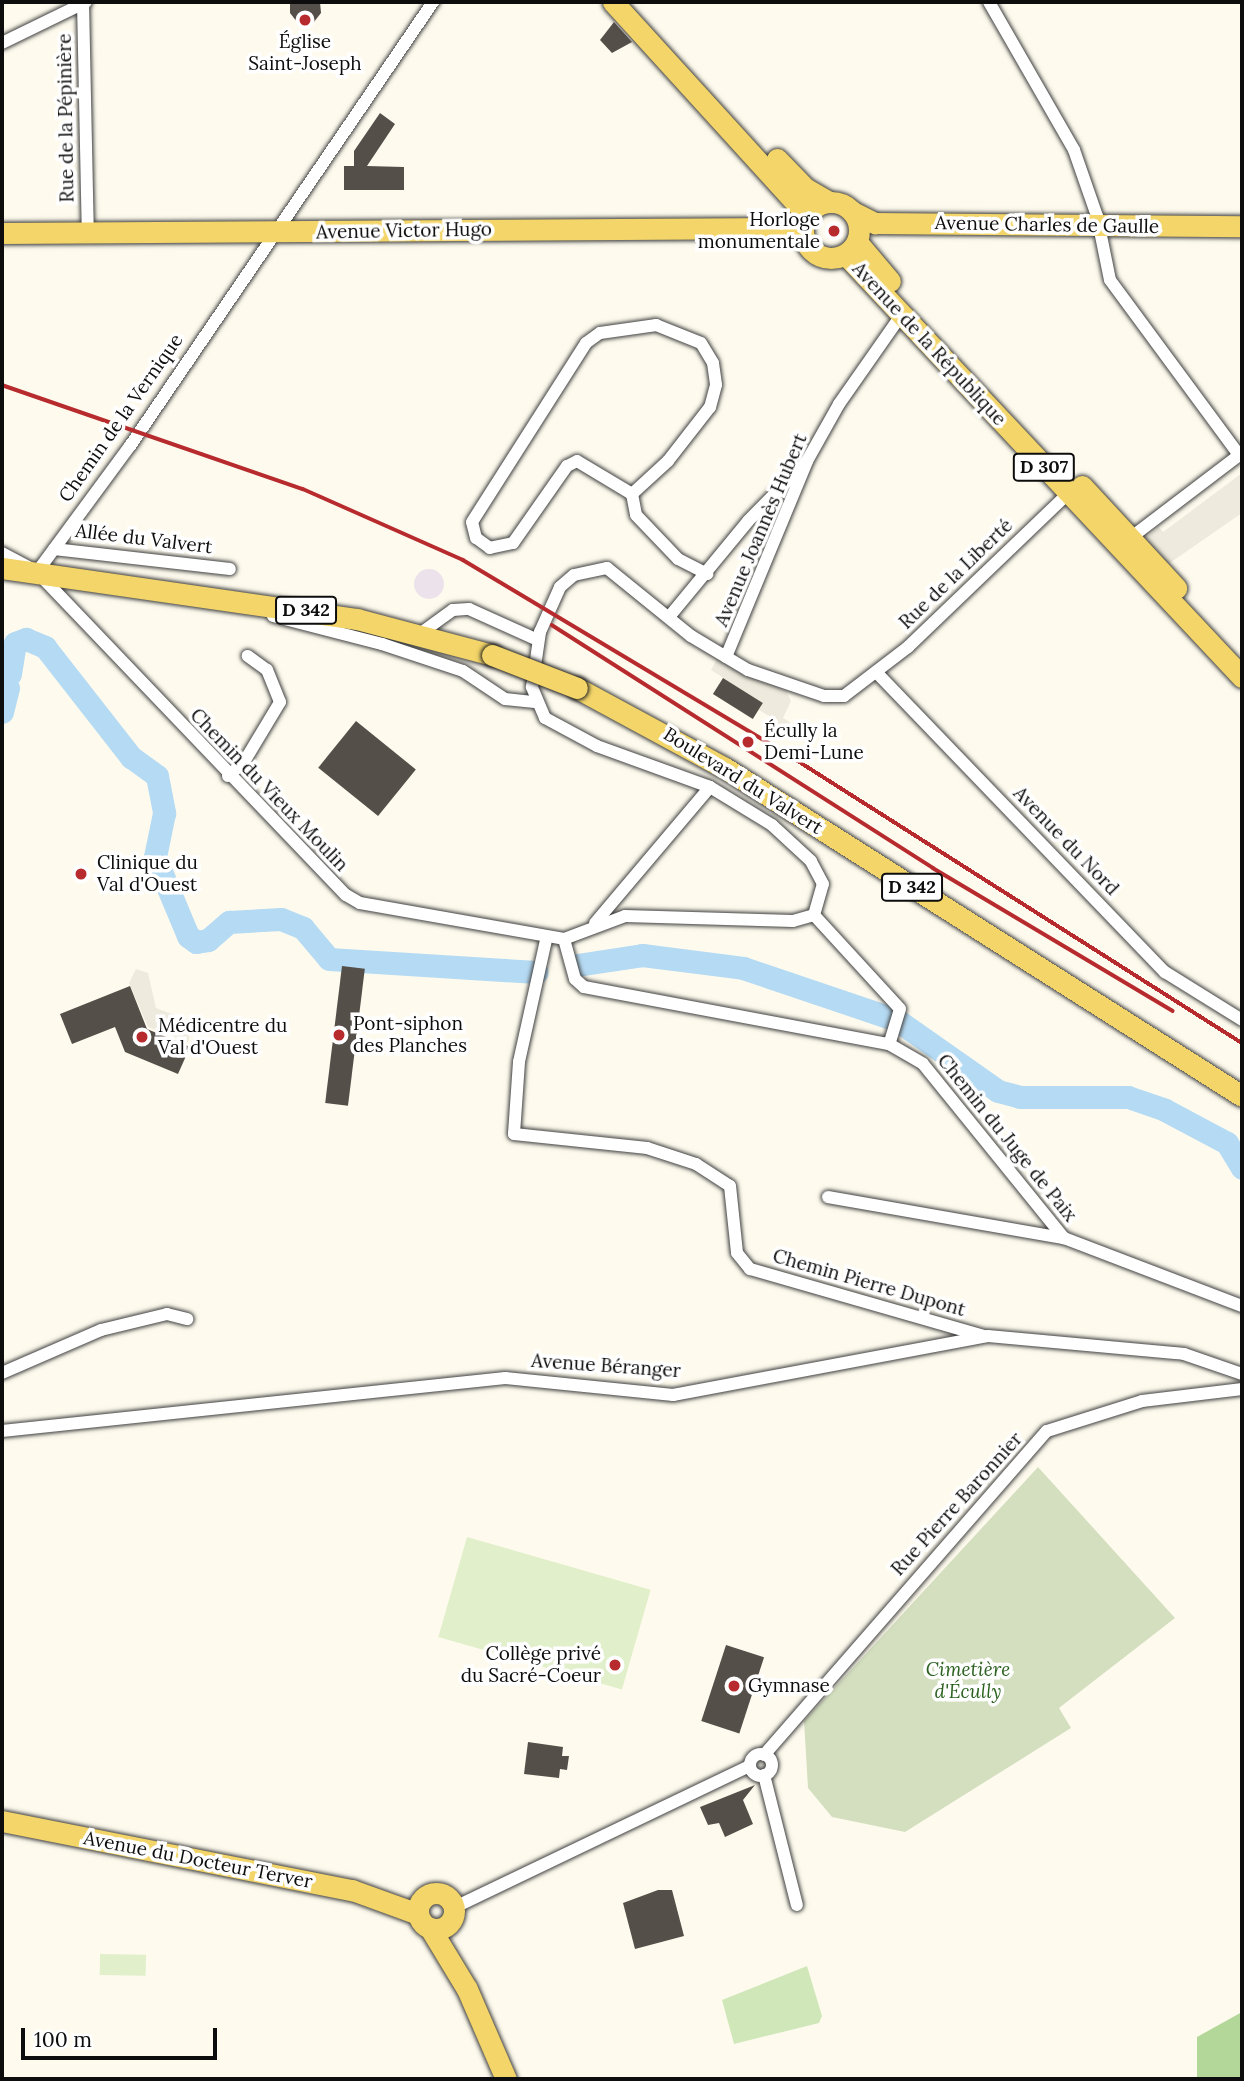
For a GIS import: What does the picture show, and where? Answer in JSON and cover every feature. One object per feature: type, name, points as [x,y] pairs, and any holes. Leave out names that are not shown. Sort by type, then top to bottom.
[{"type":"main road","points":[[613,2],[805,225],[829,202],[805,188],[629,2]]},
{"type":"main road","name":"Avenue Charles de Gaulle","points":[[829,202],[875,223],[1242,234]]},
{"type":"main road","points":[[853,212],[854,244]]},
{"type":"main road","name":"Avenue Victor Hugo","points":[[2,242],[266,242],[805,225]]},
{"type":"main road","name":"Avenue Charles de Gaulle","points":[[805,225],[822,257],[854,244],[1100,230],[1242,226]]},
{"type":"main road","name":"Avenue Victor Hugo","points":[[2,233],[88,233],[266,242]]},
{"type":"main road","name":"Avenue de la République","points":[[854,244],[902,314],[1069,492],[1129,539],[1242,659]]},
{"type":"main road","name":"Avenue de la République","points":[[854,244],[1069,492]]},
{"type":"main road","name":"Avenue de la République","points":[[1129,539],[1242,677]]},
{"type":"main road","name":"D 342","points":[[2,568],[37,572]]},
{"type":"main road","name":"Boulevard du Valvert","points":[[37,572],[216,597],[421,633],[492,655],[577,688],[725,768],[1242,1096]]},
{"type":"main road","name":"Avenue du Docteur Terver","points":[[2,1821],[393,1901],[435,1914]]},
{"type":"main road","points":[[435,1914],[506,2079]]},
{"type":"street","points":[[2,43],[84,2]]},
{"type":"street","name":"Rue de la Pépinière","points":[[84,2],[88,233]]},
{"type":"street","name":"Chemin de la Vernique","points":[[37,572],[433,2]]},
{"type":"street","points":[[989,2],[1074,150],[1100,230],[1110,280],[1241,454],[1129,539]]},
{"type":"street","name":"Avenue Joannès Hubert","points":[[726,657],[807,461],[839,404],[902,314]]},
{"type":"street","points":[[632,494],[668,461],[710,407],[716,385],[713,363],[701,343],[656,326],[600,333],[586,343],[472,522],[476,538],[490,548],[513,543],[567,466],[577,461],[632,494],[636,515],[652,536],[707,574]]},
{"type":"street","points":[[669,617],[791,472],[807,461]]},
{"type":"street","name":"Rue de la Liberté","points":[[538,640],[561,587],[592,569],[607,568],[625,577],[669,617],[726,657],[830,698],[854,691],[876,673],[1069,492]]},
{"type":"street","name":"Allée du Valvert","points":[[54,550],[230,569]]},
{"type":"street","points":[[2,553],[37,572]]},
{"type":"street","name":"Chemin du Vieux Moulin","points":[[37,572],[327,880],[360,903],[546,945],[565,944],[594,923],[650,915],[793,921],[814,915]]},
{"type":"street","points":[[216,597],[463,671],[505,699],[535,702],[562,730],[710,787],[772,825],[811,862],[823,884],[814,915],[900,1009],[891,1030],[889,1044]]},
{"type":"street","points":[[421,633],[453,610],[469,608],[538,640],[535,702]]},
{"type":"street","points":[[228,776],[244,762],[280,702],[267,670],[248,656]]},
{"type":"street","name":"Avenue du Nord","points":[[876,673],[1165,972],[1242,1020]]},
{"type":"street","points":[[594,923],[710,787]]},
{"type":"street","name":"Chemin du Juge de Paix","points":[[565,944],[575,979],[584,987],[889,1044],[923,1064],[1063,1238],[1242,1306]]},
{"type":"street","name":"Chemin Pierre Dupont","points":[[546,945],[541,978],[519,1062],[511,1129],[517,1137],[647,1149],[695,1164],[734,1194],[737,1253],[750,1269],[988,1336]]},
{"type":"street","points":[[828,1197],[1063,1238]]},
{"type":"street","points":[[2,1373],[101,1330],[167,1314],[187,1319]]},
{"type":"street","name":"Avenue Béranger","points":[[2,1431],[505,1378],[673,1395],[988,1336],[1184,1354],[1242,1374]]},
{"type":"street","name":"Rue Pierre Baronnier","points":[[750,1766],[755,1755],[764,1755],[1047,1431],[1142,1401],[1242,1389]]},
{"type":"street","points":[[764,1755],[771,1763],[764,1775]]},
{"type":"street","points":[[435,1914],[750,1766],[764,1775],[797,1905]]},
{"type":"shaded area","points":[[1242,473],[1242,513],[1164,567],[1144,541],[1147,537],[1159,527],[1163,532]]},
{"type":"shaded area","points":[[429,569],[440,573],[444,584],[440,595],[429,599],[418,595],[414,584],[418,573]]},
{"type":"shaded area","points":[[717,659],[786,691],[791,701],[783,718],[812,736],[809,744],[780,727],[774,738],[765,734],[771,717],[759,710],[763,703],[711,670]]},
{"type":"shaded area","points":[[136,969],[148,973],[156,1008],[193,1022],[188,1042],[148,1027],[129,983]]},
{"type":"green space","name":"Cimetière d'Écully","points":[[1038,1467],[1175,1618],[1059,1708],[1071,1728],[905,1832],[832,1817],[808,1788],[804,1721]]},
{"type":"green space","points":[[467,1537],[651,1590],[622,1690],[438,1637]]},
{"type":"green space","points":[[100,1954],[146,1955],[146,1976],[100,1975]]},
{"type":"green space","points":[[807,1966],[822,2016],[819,2023],[734,2044],[722,2000]]},
{"type":"green space","points":[[1242,2012],[1242,2079],[1197,2079],[1197,2037]]},
{"type":"building","name":"Église Saint-Joseph","points":[[290,2],[320,2],[321,13],[310,27],[301,27],[290,13]]},
{"type":"building","points":[[614,22],[632,42],[612,53],[600,40]]},
{"type":"building","points":[[380,113],[395,124],[367,166],[404,167],[404,190],[344,190],[344,166],[354,166],[354,151]]},
{"type":"building","name":"Écully la Demi-Lune","points":[[723,678],[763,703],[753,719],[713,694]]},
{"type":"building","points":[[356,721],[416,769],[378,816],[318,768]]},
{"type":"building","name":"Pont-siphon des Planches","points":[[342,966],[365,969],[348,1106],[325,1103]]},
{"type":"building","name":"Médicentre du Val d'Ouest","points":[[130,986],[147,1029],[190,1047],[178,1074],[125,1052],[115,1027],[72,1044],[60,1014]]},
{"type":"building","name":"Gymnase","points":[[726,1645],[764,1657],[739,1733],[701,1721]]},
{"type":"building","points":[[528,1742],[563,1747],[562,1756],[569,1756],[567,1770],[560,1769],[559,1778],[524,1774]]},
{"type":"building","points":[[755,1785],[743,1800],[753,1824],[725,1837],[719,1823],[708,1825],[700,1807]]},
{"type":"building","points":[[658,1890],[672,1890],[684,1936],[635,1949],[623,1903]]},
{"type":"waterway","points":[[10,674],[15,643],[26,639],[45,647],[131,757],[157,776],[164,813],[155,857],[188,936],[196,942],[208,940],[229,922],[281,919],[303,928],[329,959],[537,972]]},
{"type":"waterway","points":[[2,712],[8,688]]},
{"type":"waterway","points":[[577,965],[642,955],[743,968],[897,1020],[998,1091],[1020,1097],[1128,1097],[1165,1110],[1227,1143],[1242,1168]]},
{"type":"railway","points":[[2,385],[303,489],[463,560],[776,747],[1242,1043]]},
{"type":"railway","points":[[552,625],[933,868],[1173,1011]]},
{"type":"place","name":"Église Saint-Joseph","points":[[305,20]]},
{"type":"place","name":"Horloge monumentale","points":[[834,231]]},
{"type":"place","name":"Écully la Demi-Lune","points":[[748,742]]},
{"type":"place","name":"Clinique du Val d'Ouest","points":[[81,874]]},
{"type":"place","name":"Pont-siphon des Planches","points":[[339,1035]]},
{"type":"place","name":"Médicentre du Val d'Ouest","points":[[142,1037]]},
{"type":"place","name":"Collège privé du Sacré-Coeur","points":[[615,1665]]},
{"type":"place","name":"Gymnase","points":[[734,1686]]}]
